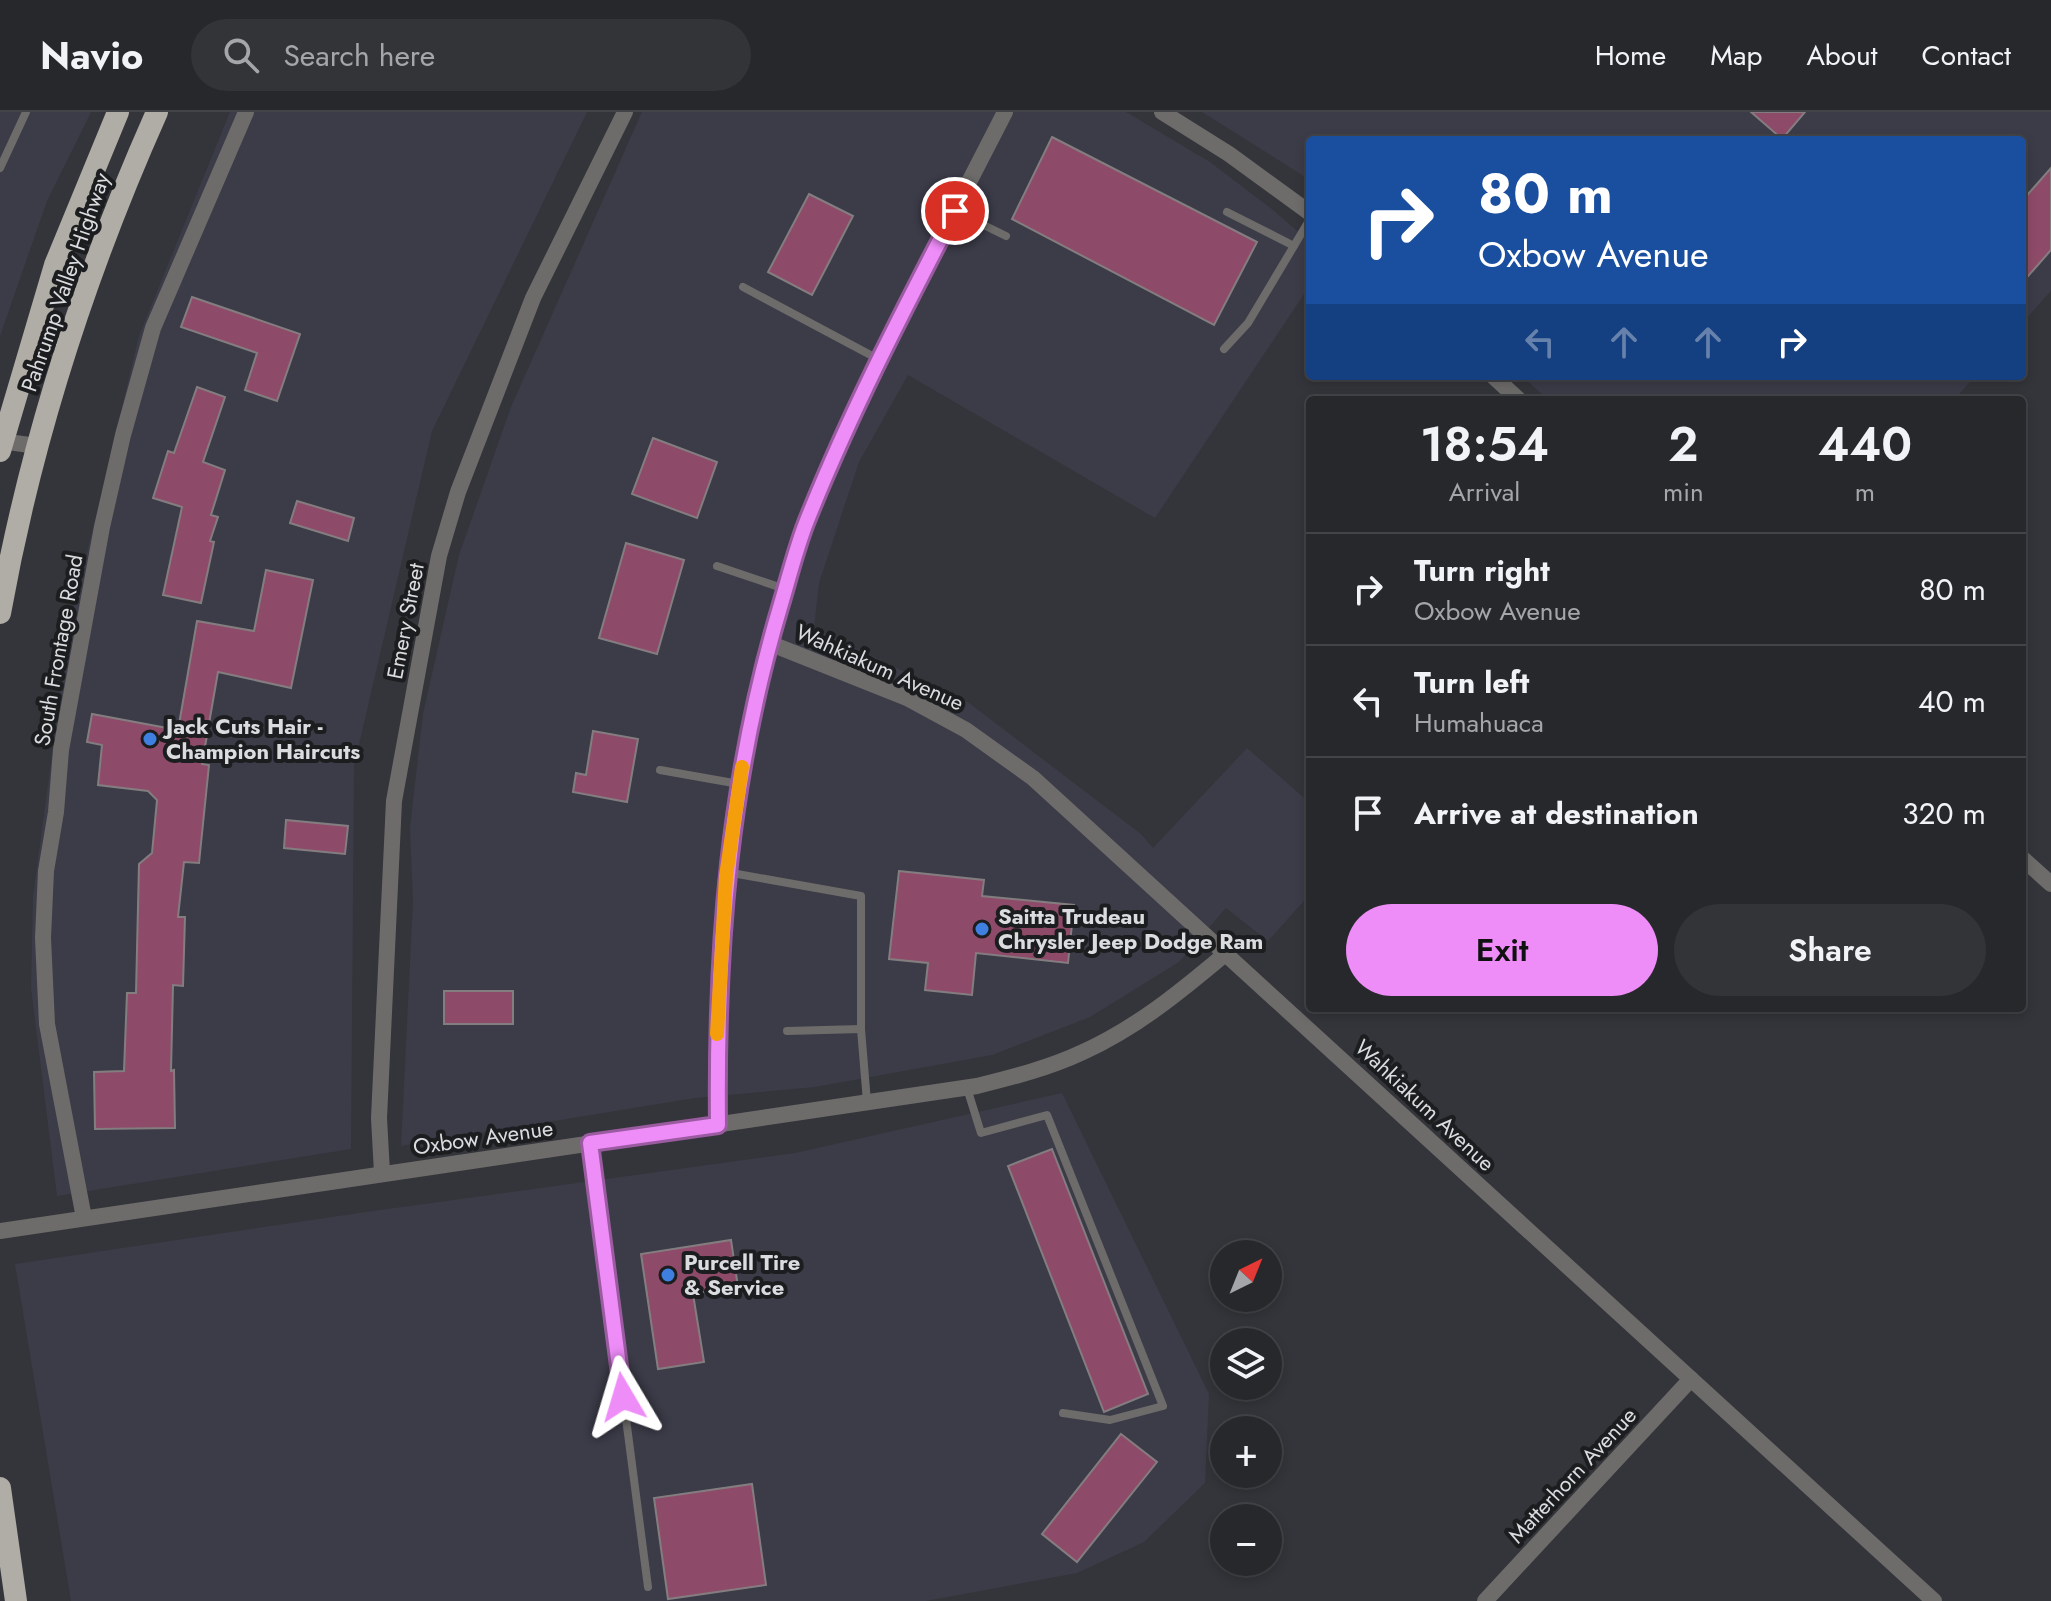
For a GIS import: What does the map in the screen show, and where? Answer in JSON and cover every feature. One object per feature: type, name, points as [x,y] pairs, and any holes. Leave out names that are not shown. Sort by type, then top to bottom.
[{"type":"highway","name":"Pahrump Valley Highway","points":[[1,444],[55,265],[118,112]]},
{"type":"highway","name":"Pahrump Valley Highway","points":[[0,613],[12,545],[37,446],[74,327],[131,171],[157,112]]},
{"type":"highway","points":[[0,1488],[16,1601]]},
{"type":"street","name":"South Frontage Road","points":[[84,1218],[47,1024],[43,938],[46,871],[56,812],[61,750],[102,527],[123,435],[153,328],[246,112]]},
{"type":"street","name":"Emery Street","points":[[382,1173],[379,1118],[394,801],[439,556],[458,492],[533,298],[625,112]]},
{"type":"street","points":[[718,1125],[719,991],[726,872],[739,784],[769,643],[805,525],[878,359],[1005,112]]},
{"type":"street","points":[[1162,112],[1229,154],[1306,213]]},
{"type":"street","points":[[1497,380],[1515,396]]},
{"type":"street","points":[[1,444],[37,446]]},
{"type":"street","name":"Wahkiakum Avenue","points":[[769,643],[907,698],[966,730],[1033,778],[1934,1601]]},
{"type":"street","points":[[2026,862],[2051,884]]},
{"type":"street","name":"Oxbow Avenue","points":[[0,1231],[967,1088],[1030,1072],[1081,1053],[1124,1031],[1167,1003],[1224,955]]},
{"type":"street","name":"Matterhorn Avenue","points":[[1485,1601],[1691,1379]]},
{"type":"lane","points":[[0,168],[26,112]]},
{"type":"lane","points":[[955,211],[1006,236]]},
{"type":"lane","points":[[1227,212],[1294,246]]},
{"type":"lane","points":[[1224,349],[1248,323],[1306,224]]},
{"type":"lane","points":[[743,287],[878,359]]},
{"type":"lane","points":[[717,566],[785,590]]},
{"type":"lane","points":[[660,770],[739,784]]},
{"type":"lane","points":[[726,872],[861,896],[861,1029],[867,1103]]},
{"type":"lane","points":[[787,1031],[861,1029]]},
{"type":"lane","points":[[967,1088],[981,1133],[1047,1115],[1163,1406],[1110,1420],[1063,1413]]},
{"type":"lane","points":[[590,1143],[648,1587]]},
{"type":"shaded area","points":[[0,112],[91,112],[47,201],[0,336]]},
{"type":"shaded area","points":[[230,112],[587,112],[432,431],[354,766],[351,1149],[57,1196],[31,988],[33,897],[69,628],[139,336]]},
{"type":"shaded area","points":[[642,112],[1126,112],[1210,162],[1306,239],[1306,291],[1155,518],[908,375],[859,462],[819,583],[814,628],[969,703],[1141,834],[1153,848],[1247,748],[1306,800],[1306,898],[1268,941],[1226,908],[1179,962],[1090,1017],[992,1055],[815,1087],[695,1098],[401,1146],[413,902],[410,827],[423,714],[459,555],[511,407]]},
{"type":"shaded area","points":[[1202,112],[2051,112],[2051,291],[2026,319],[2026,136],[1306,136],[1306,177]]},
{"type":"shaded area","points":[[1526,380],[1972,380],[1958,396],[1544,396]]},
{"type":"shaded area","points":[[1062,1093],[1209,1394],[1205,1483],[1144,1542],[1077,1573],[926,1601],[71,1601],[15,1264],[795,1153]]},
{"type":"building","points":[[1751,112],[1805,112],[1785,136],[1779,136]]},
{"type":"building","points":[[1052,137],[1257,242],[1214,325],[1012,219]]},
{"type":"building","points":[[2051,168],[2051,250],[2026,278],[2026,196]]},
{"type":"building","points":[[809,194],[853,216],[812,295],[768,272]]},
{"type":"building","points":[[192,297],[300,334],[277,401],[245,390],[257,353],[181,327]]},
{"type":"building","points":[[197,387],[225,397],[203,462],[225,470],[211,515],[218,517],[210,541],[214,542],[201,603],[163,595],[182,507],[153,498],[168,451],[174,453]]},
{"type":"building","points":[[653,438],[717,462],[697,518],[632,494]]},
{"type":"building","points":[[297,501],[354,518],[348,541],[290,523]]},
{"type":"building","points":[[626,543],[684,560],[657,654],[599,638]]},
{"type":"building","points":[[266,570],[313,580],[291,688],[218,672],[202,764],[209,765],[199,863],[184,862],[178,917],[185,917],[183,986],[173,985],[171,1071],[174,1070],[175,1128],[95,1129],[94,1072],[124,1071],[127,993],[136,993],[139,864],[152,853],[157,800],[148,791],[98,785],[102,745],[87,742],[92,714],[178,730],[197,621],[254,631]]},
{"type":"building","points":[[593,731],[638,739],[627,802],[573,792],[576,773],[586,775]]},
{"type":"building","points":[[286,820],[348,826],[345,854],[284,848]]},
{"type":"building","name":"Saitta Trudeau Chrysler Jeep Dodge Ram","points":[[899,871],[984,880],[982,896],[1074,905],[1068,963],[976,953],[972,995],[925,990],[928,963],[889,959]]},
{"type":"building","points":[[444,991],[513,991],[513,1024],[444,1024]]},
{"type":"building","points":[[1052,1149],[1148,1394],[1104,1412],[1008,1166]]},
{"type":"building","points":[[731,1240],[738,1287],[693,1294],[704,1362],[658,1369],[641,1254]]},
{"type":"building","points":[[1121,1434],[1157,1462],[1077,1562],[1042,1534]]},
{"type":"building","points":[[752,1484],[766,1585],[668,1599],[654,1498]]},
{"type":"slow traffic","points":[[717,1034],[726,876],[742,767]]},
{"type":"place","name":"Jack Cuts Hair - Champion Haircuts","points":[[150,739]]},
{"type":"place","name":"Saitta Trudeau Chrysler Jeep Dodge Ram","points":[[982,929]]},
{"type":"place","name":"Purcell Tire & Service","points":[[668,1275]]},
{"type":"route","points":[[623,1397],[590,1143],[718,1125],[717,1033],[726,876],[748,734],[769,643],[805,525],[877,361],[955,211]]}]
